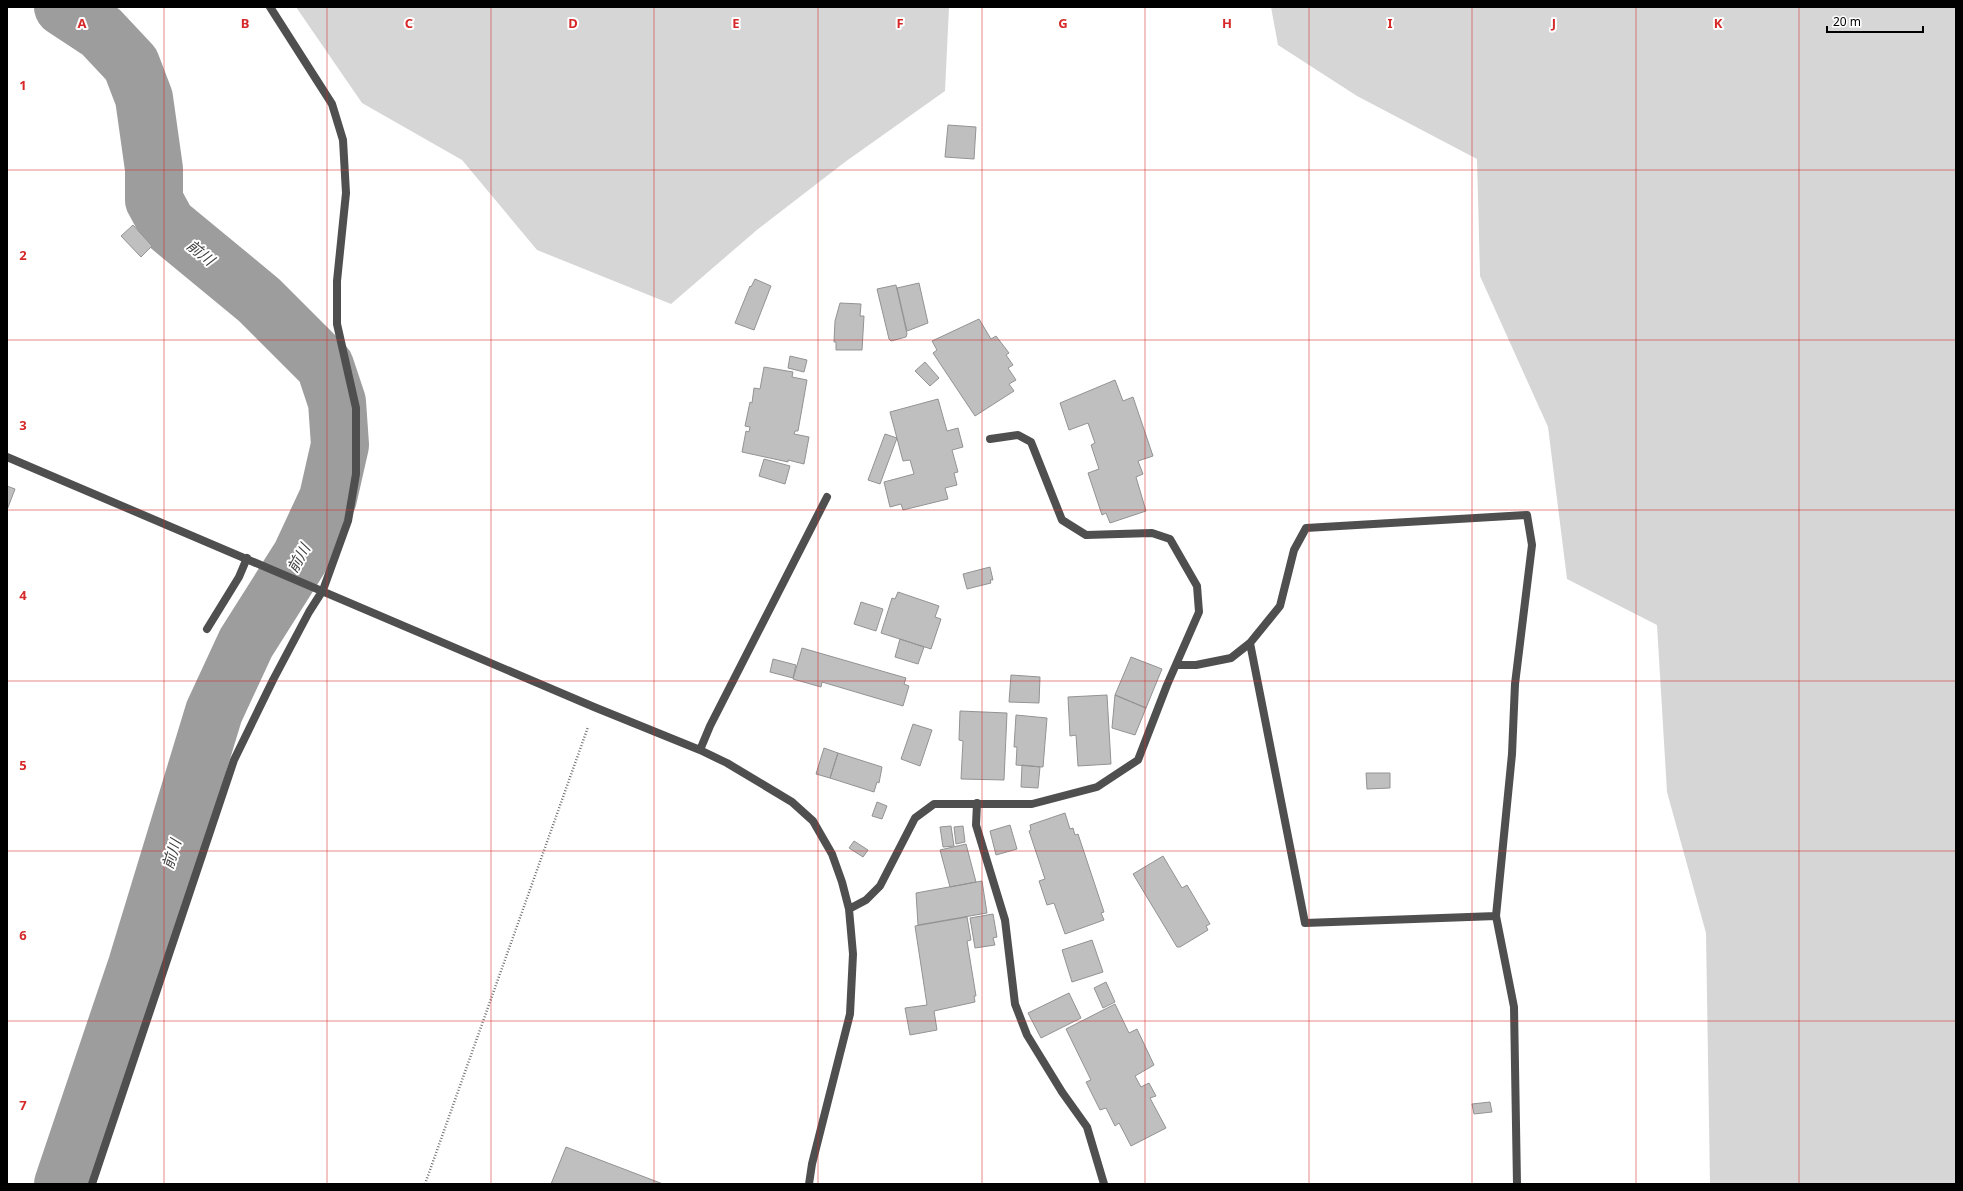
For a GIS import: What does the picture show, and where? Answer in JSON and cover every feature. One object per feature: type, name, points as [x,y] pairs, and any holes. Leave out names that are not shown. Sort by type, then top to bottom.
[{"type":"street","points":[[92,1184],[234,760],[276,673],[308,612],[323,590],[348,521],[356,474],[356,408],[337,324],[337,281],[346,193],[343,140],[332,104],[270,7]]},
{"type":"street","points":[[849,909],[866,900],[880,886],[915,818],[934,804],[1032,804],[1097,787],[1138,760],[1164,692],[1199,612],[1197,586],[1170,539],[1152,533],[1086,535],[1062,520],[1031,442],[1018,436],[990,439]]},
{"type":"street","points":[[7,457],[248,558],[594,707],[700,750],[727,763],[792,802],[813,821],[832,854],[842,882],[849,909],[853,954],[850,1014],[812,1164],[809,1184]]},
{"type":"street","points":[[700,750],[710,726],[827,496]]},
{"type":"street","points":[[1176,665],[1196,666],[1231,658],[1250,643],[1280,606],[1294,550],[1306,528],[1527,516],[1532,545],[1515,684],[1512,754],[1496,916],[1514,1007],[1518,1184]]},
{"type":"street","points":[[207,629],[239,577],[248,558]]},
{"type":"street","points":[[1250,643],[1305,923],[1496,916]]},
{"type":"street","points":[[977,803],[976,825],[1005,920],[1015,1004],[1027,1035],[1062,1092],[1087,1127],[1104,1184]]},
{"type":"path","points":[[425,1184],[594,707]]},
{"type":"shaded area","points":[[296,7],[949,7],[945,91],[845,162],[758,229],[671,304],[537,250],[462,160],[362,103]]},
{"type":"shaded area","points":[[1271,7],[1956,7],[1956,1184],[1710,1184],[1706,933],[1667,792],[1657,625],[1567,579],[1548,427],[1480,276],[1477,159],[1357,96],[1278,45]]},
{"type":"building","points":[[948,125],[976,127],[974,159],[945,157]]},
{"type":"building","points":[[133,225],[152,246],[141,257],[121,236]]},
{"type":"building","points":[[755,279],[771,286],[754,330],[735,323],[750,286],[751,287]]},
{"type":"building","points":[[919,283],[928,323],[907,331],[897,288]]},
{"type":"building","points":[[896,285],[907,334],[906,337],[891,341],[889,339],[877,289]]},
{"type":"building","points":[[840,303],[861,304],[860,316],[864,316],[862,350],[836,350],[836,342],[834,342],[835,321]]},
{"type":"building","points":[[979,319],[991,339],[996,336],[1009,353],[1006,355],[1013,365],[1008,368],[1016,380],[1009,384],[1014,391],[975,416],[933,353],[937,350],[932,341]]},
{"type":"building","points":[[790,356],[807,360],[804,372],[788,368]]},
{"type":"building","points":[[925,362],[939,378],[930,386],[915,371]]},
{"type":"building","points":[[764,367],[793,372],[792,377],[807,380],[798,431],[795,431],[794,434],[809,437],[804,464],[742,452],[746,431],[749,432],[750,427],[745,426],[750,402],[752,403],[754,388],[760,389]]},
{"type":"building","points":[[1115,380],[1123,401],[1133,397],[1153,456],[1138,461],[1143,474],[1136,477],[1146,511],[1110,523],[1106,513],[1102,515],[1088,473],[1099,469],[1091,445],[1095,443],[1088,423],[1069,430],[1060,403]]},
{"type":"building","points":[[938,399],[947,431],[958,428],[963,447],[952,450],[958,472],[954,473],[957,485],[945,488],[948,499],[903,510],[901,504],[890,507],[884,482],[914,474],[910,460],[903,461],[890,412]]},
{"type":"building","points":[[885,434],[897,438],[880,484],[868,480]]},
{"type":"building","points":[[764,459],[790,466],[785,484],[759,476]]},
{"type":"building","points":[[7,486],[15,489],[7,510]]},
{"type":"building","points":[[990,567],[993,580],[990,580],[991,583],[967,589],[963,574]]},
{"type":"building","points":[[898,592],[939,606],[935,617],[941,619],[931,649],[881,633],[892,598],[895,599]]},
{"type":"building","points":[[861,602],[883,609],[876,631],[854,624]]},
{"type":"building","points":[[900,639],[924,647],[918,664],[895,657]]},
{"type":"building","points":[[802,648],[906,678],[904,684],[909,686],[903,706],[822,682],[821,687],[793,679]]},
{"type":"building","points":[[1131,657],[1162,669],[1146,708],[1115,695]]},
{"type":"building","points":[[773,659],[796,665],[793,678],[770,672]]},
{"type":"building","points":[[1011,675],[1040,677],[1039,703],[1009,702]]},
{"type":"building","points":[[1107,695],[1111,764],[1078,766],[1076,735],[1070,736],[1068,697]]},
{"type":"building","points":[[1115,695],[1146,708],[1135,735],[1112,728]]},
{"type":"building","points":[[960,711],[1007,713],[1004,780],[961,779],[963,741],[959,740]]},
{"type":"building","points":[[1016,715],[1047,718],[1043,767],[1016,765],[1017,747],[1014,747]]},
{"type":"building","points":[[913,724],[932,730],[920,766],[901,759]]},
{"type":"building","points":[[824,748],[838,753],[830,778],[816,774]]},
{"type":"building","points":[[838,753],[882,767],[879,783],[877,782],[874,792],[830,778]]},
{"type":"building","points":[[1022,765],[1040,767],[1038,788],[1021,787]]},
{"type":"building","points":[[1366,773],[1390,773],[1390,788],[1367,789]]},
{"type":"building","points":[[877,802],[887,806],[882,819],[872,816]]},
{"type":"building","points":[[1065,813],[1070,829],[1073,828],[1075,835],[1078,834],[1104,912],[1101,913],[1104,920],[1065,934],[1054,903],[1047,905],[1039,881],[1045,879],[1029,831],[1031,830],[1030,825]]},
{"type":"building","points":[[1010,825],[1017,849],[996,855],[990,831]]},
{"type":"building","points":[[951,826],[954,846],[943,847],[940,827]]},
{"type":"building","points":[[963,826],[965,842],[956,844],[954,827]]},
{"type":"building","points":[[854,841],[868,850],[863,857],[849,848]]},
{"type":"building","points":[[966,844],[976,882],[950,887],[940,850]]},
{"type":"building","points":[[1163,856],[1182,888],[1187,885],[1210,924],[1206,926],[1208,930],[1180,947],[1177,947],[1133,874]]},
{"type":"building","points":[[982,881],[987,913],[918,925],[916,893]]},
{"type":"building","points":[[993,914],[997,937],[993,938],[995,945],[975,948],[970,918]]},
{"type":"building","points":[[967,917],[971,940],[967,941],[976,996],[974,996],[975,1002],[934,1011],[937,1030],[910,1035],[905,1008],[927,1005],[915,926]]},
{"type":"building","points":[[1092,940],[1103,972],[1072,982],[1062,950]]},
{"type":"building","points":[[1106,982],[1115,1002],[1103,1008],[1094,988]]},
{"type":"building","points":[[1069,993],[1081,1018],[1041,1038],[1028,1013]]},
{"type":"building","points":[[1115,1004],[1129,1033],[1137,1029],[1154,1065],[1135,1076],[1141,1087],[1149,1083],[1156,1096],[1150,1098],[1166,1128],[1131,1146],[1119,1123],[1115,1126],[1106,1108],[1100,1110],[1086,1082],[1091,1080],[1066,1029]]},
{"type":"building","points":[[1490,1102],[1492,1112],[1474,1114],[1472,1104]]},
{"type":"building","points":[[566,1147],[663,1184],[551,1184]]},
{"type":"waterway","name":"前川","points":[[63,7],[101,32],[131,64],[144,98],[154,169],[154,200],[167,224],[259,300],[325,366],[337,402],[340,445],[328,498],[301,556],[246,643],[214,712],[137,965],[63,1184]]}]
